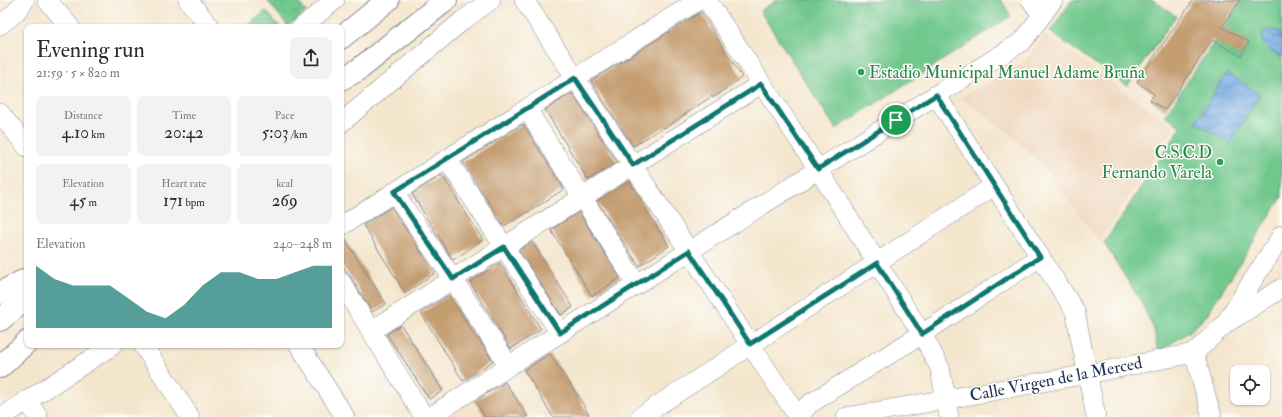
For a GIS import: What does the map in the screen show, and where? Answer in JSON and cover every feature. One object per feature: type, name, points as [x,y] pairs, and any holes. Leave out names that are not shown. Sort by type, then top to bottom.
[{"type":"main road","points":[[344,36],[388,0]]},
{"type":"main road","points":[[344,77],[358,70],[446,0]]},
{"type":"main road","points":[[0,293],[24,281]]},
{"type":"main road","points":[[0,320],[24,300]]},
{"type":"main road","points":[[0,367],[24,345]]},
{"type":"street","points":[[47,0],[67,24]]},
{"type":"street","points":[[188,0],[208,24]]},
{"type":"street","points":[[306,24],[335,0]]},
{"type":"street","points":[[344,120],[462,21],[491,0]]},
{"type":"street","points":[[524,0],[798,417],[808,405],[922,334],[1040,257]]},
{"type":"street","points":[[344,224],[699,0]]},
{"type":"street","points":[[707,0],[818,169],[922,334],[940,368],[947,408]]},
{"type":"street","points":[[430,417],[818,169],[1023,41],[1047,7],[1031,0]]},
{"type":"street","points":[[0,25],[20,6]]},
{"type":"street","points":[[371,331],[761,84]]},
{"type":"street","points":[[936,95],[1075,311],[1096,417]]},
{"type":"street","points":[[527,109],[581,198],[637,284]]},
{"type":"street","points":[[0,113],[24,143]]},
{"type":"street","points":[[447,159],[560,333]]},
{"type":"street","points":[[640,417],[994,186]]},
{"type":"street","points":[[394,192],[453,279],[509,366]]},
{"type":"street","points":[[1212,417],[1194,353],[1225,324],[1275,256],[1282,235]]},
{"type":"street","points":[[344,287],[424,417]]},
{"type":"street","points":[[1225,324],[1282,288]]},
{"type":"street","points":[[2,417],[108,348]]},
{"type":"street","points":[[145,348],[190,417]]},
{"type":"street","points":[[301,348],[345,417]]},
{"type":"street","name":"Calle Virgen de la Merced","points":[[846,417],[947,408],[1088,374],[1194,353]]},
{"type":"street","points":[[27,400],[38,417]]},
{"type":"shaded area","points":[[1045,34],[1174,127],[1099,242],[1040,162],[1006,131],[960,97],[1022,65]]},
{"type":"green space","points":[[267,0],[297,0],[306,12],[291,24],[286,24]]},
{"type":"green space","name":"Estadio Municipal Manuel Adame Bruña","points":[[777,0],[1001,0],[1011,16],[836,129],[760,11]]},
{"type":"green space","points":[[1072,0],[1153,0],[1176,16],[1127,86],[1050,32]]},
{"type":"green space","name":"C.S.C.D Fernando Varela","points":[[1242,0],[1282,0],[1282,197],[1206,316],[1189,332],[1158,352],[1154,329],[1140,300],[1104,243],[1181,127],[1165,115]]},
{"type":"green space","points":[[266,11],[277,24],[250,24]]},
{"type":"water","points":[[1271,29],[1280,32],[1280,39],[1282,40],[1282,57],[1272,52],[1263,43],[1262,33]]},
{"type":"water","points":[[1227,73],[1260,94],[1230,143],[1196,122]]},
{"type":"building","points":[[1193,0],[1240,0],[1222,27],[1249,42],[1241,56],[1212,40],[1165,110],[1150,100],[1154,94],[1137,82]]},
{"type":"building","points":[[701,12],[742,77],[713,98],[712,96],[665,128],[664,127],[633,146],[591,81]]},
{"type":"building","points":[[572,93],[617,162],[588,180],[545,110]]},
{"type":"building","points":[[523,124],[564,189],[504,226],[463,162]]},
{"type":"building","points":[[442,175],[483,240],[453,260],[412,194]]},
{"type":"building","points":[[629,181],[669,246],[639,266],[597,201]]},
{"type":"building","points":[[391,207],[435,273],[405,293],[363,225]]},
{"type":"building","points":[[579,212],[620,278],[592,296],[551,230]]},
{"type":"building","points":[[344,238],[386,304],[372,312],[344,268]]},
{"type":"building","points":[[532,242],[573,307],[561,315],[519,250]]},
{"type":"building","points":[[500,263],[541,329],[511,349],[470,282]]},
{"type":"building","points":[[449,295],[493,361],[463,381],[421,313]]},
{"type":"building","points":[[401,325],[443,391],[429,399],[387,334]]},
{"type":"building","points":[[550,354],[580,399],[590,417],[553,417],[524,370]]},
{"type":"building","points":[[505,382],[528,417],[485,417],[475,401]]},
{"type":"place","name":"Estadio Municipal Manuel Adame Bruña","points":[[861,72]]},
{"type":"place","name":"C.S.C.D Fernando Varela","points":[[1220,162]]},
{"type":"route","points":[[575,78],[633,165],[761,84],[818,169],[896,120],[936,95],[1040,257],[922,334],[877,263],[750,344],[689,251],[560,333],[504,247],[453,279],[394,192],[575,78]]}]
